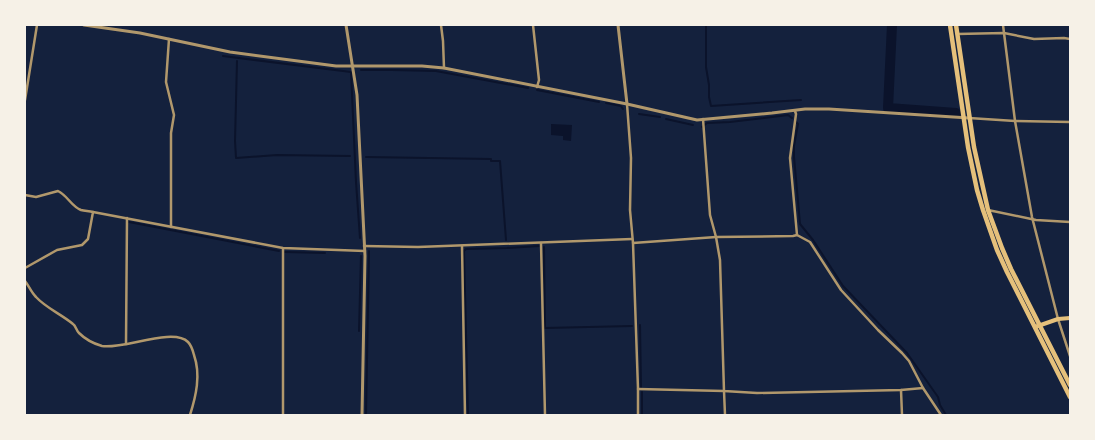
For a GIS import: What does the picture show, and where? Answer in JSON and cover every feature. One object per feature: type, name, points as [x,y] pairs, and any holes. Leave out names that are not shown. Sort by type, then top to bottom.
[{"type":"main road","points":[[950,25],[955,34]]},
{"type":"main road","points":[[956,25],[955,34],[967,118],[976,156],[985,210],[1070,397]]},
{"type":"main road","points":[[1037,325],[1058,319],[1070,318]]},
{"type":"main road","points":[[1037,325],[1070,385]]},
{"type":"street","points":[[25,100],[37,25]]},
{"type":"street","points":[[84,25],[140,33],[230,52],[336,66],[422,66],[444,68],[698,120],[829,108],[1015,121],[1070,122]]},
{"type":"street","points":[[346,25],[357,94],[364,249],[362,415]]},
{"type":"street","points":[[441,25],[444,68]]},
{"type":"street","points":[[533,25],[537,87]]},
{"type":"street","points":[[618,25],[630,149],[630,210],[633,241],[638,415]]},
{"type":"street","points":[[1003,25],[1015,121],[1032,219],[1058,319],[1070,356]]},
{"type":"street","points":[[955,34],[1004,33],[1034,40],[1070,39]]},
{"type":"street","points":[[169,39],[166,82],[174,115],[171,133],[171,227]]},
{"type":"street","points":[[795,111],[790,158],[798,235]]},
{"type":"street","points":[[703,119],[710,215],[720,260],[725,415]]},
{"type":"street","points":[[25,195],[36,197],[58,192],[66,195],[80,210],[283,248],[364,249],[798,235],[810,242],[841,290],[909,361],[923,388],[941,415]]},
{"type":"street","points":[[985,210],[1032,219],[1070,222]]},
{"type":"street","points":[[25,268],[58,250],[82,245],[88,239],[93,212]]},
{"type":"street","points":[[126,344],[127,218]]},
{"type":"street","points":[[541,243],[545,415]]},
{"type":"street","points":[[462,246],[466,415]]},
{"type":"street","points":[[283,248],[283,415]]},
{"type":"street","points":[[25,281],[36,297],[74,325],[79,333],[93,343],[108,347],[151,339],[175,337],[184,339],[189,343],[195,358],[197,388],[190,415]]},
{"type":"street","points":[[638,389],[757,393],[923,388]]},
{"type":"street","points":[[901,390],[902,415]]},
{"type":"water","points":[[551,124],[572,125],[571,141],[563,140],[563,136],[551,135]]},
{"type":"waterway","points":[[706,25],[706,67],[711,106],[801,100]]},
{"type":"waterway","points":[[892,25],[888,108],[956,113]]},
{"type":"waterway","points":[[223,56],[351,72],[360,238]]},
{"type":"waterway","points":[[237,61],[236,158],[277,155],[350,156]]},
{"type":"waterway","points":[[361,70],[436,71],[528,88]]},
{"type":"waterway","points":[[537,90],[599,102]]},
{"type":"waterway","points":[[606,103],[621,106],[623,109]]},
{"type":"waterway","points":[[639,114],[660,117]]},
{"type":"waterway","points":[[702,127],[707,123],[788,115],[792,118]]},
{"type":"waterway","points":[[666,119],[693,125]]},
{"type":"waterway","points":[[796,122],[798,124],[794,157],[800,224],[813,240],[843,286],[907,353],[938,397],[946,415]]},
{"type":"waterway","points":[[366,157],[491,159],[491,161],[500,161],[506,240]]},
{"type":"waterway","points":[[129,222],[279,251]]},
{"type":"waterway","points":[[468,415],[464,251],[466,249],[539,246]]},
{"type":"waterway","points":[[544,247],[545,328],[632,326]]},
{"type":"waterway","points":[[366,415],[369,251]]},
{"type":"waterway","points":[[285,252],[325,253]]},
{"type":"waterway","points":[[359,331],[361,256]]},
{"type":"waterway","points":[[640,325],[641,387]]},
{"type":"waterway","points":[[642,392],[642,415]]}]
